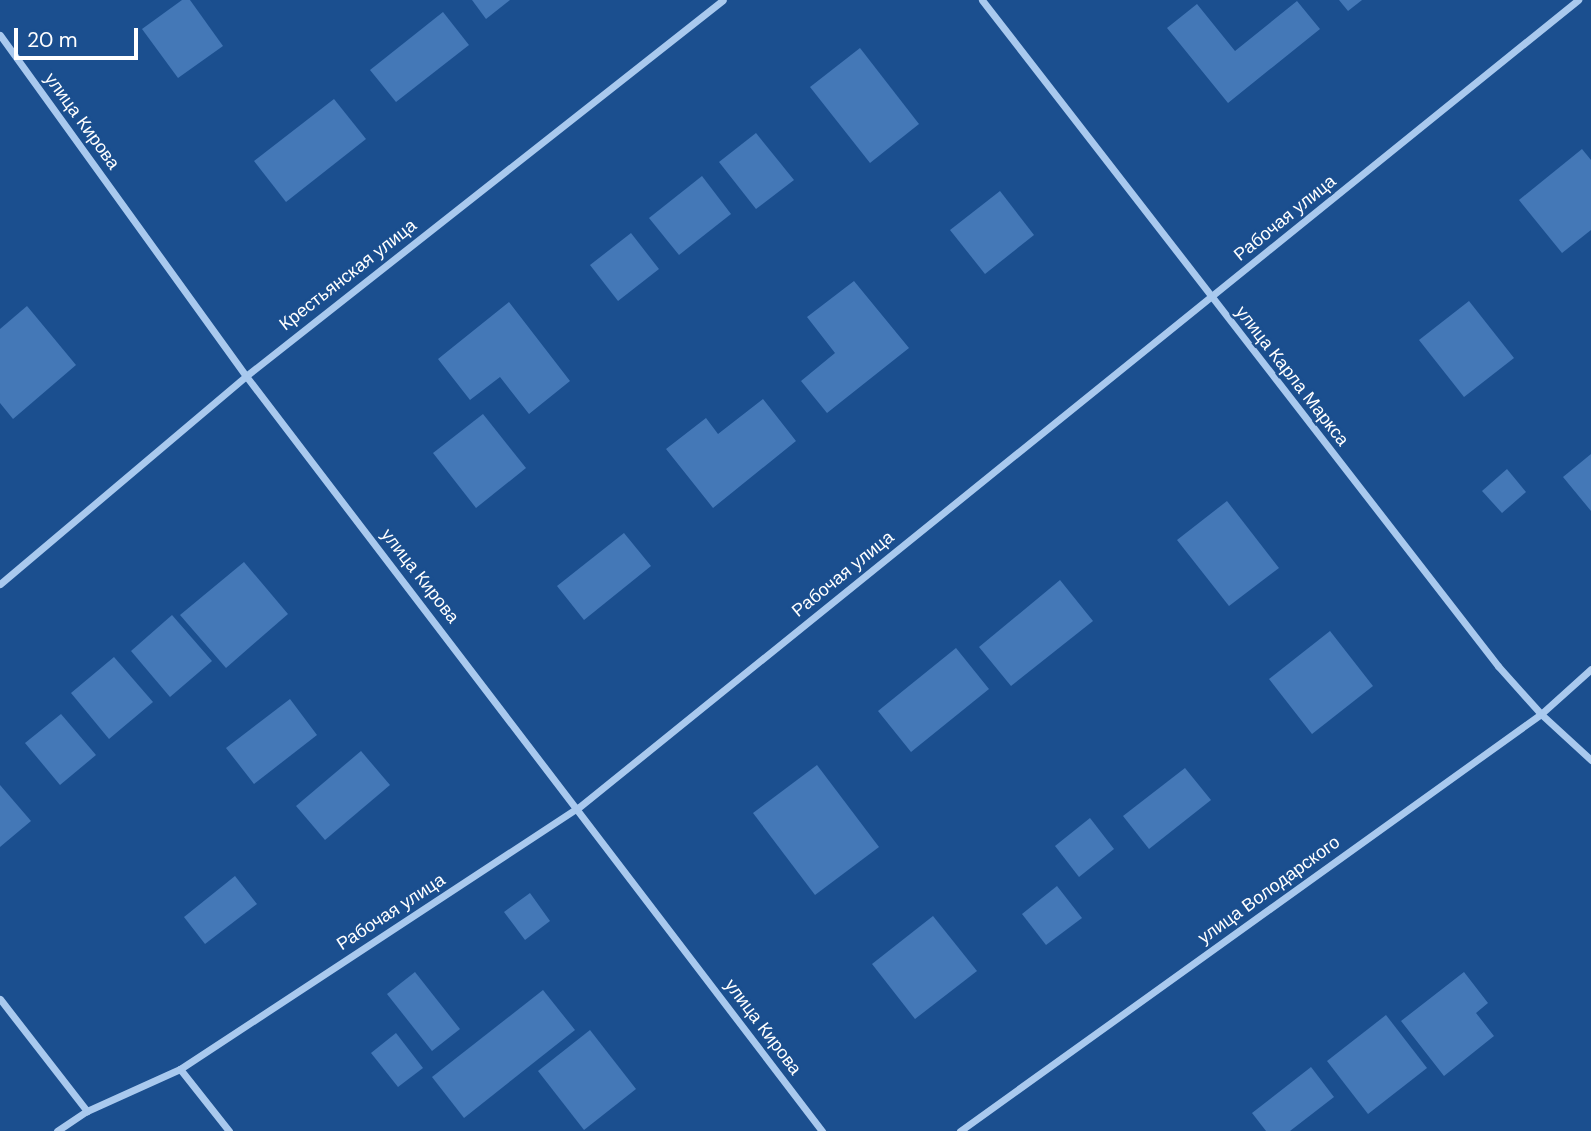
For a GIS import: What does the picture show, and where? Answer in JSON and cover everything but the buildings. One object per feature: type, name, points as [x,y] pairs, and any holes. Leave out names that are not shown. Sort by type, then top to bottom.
[{"type":"street","name":"Крестьянская улица","points":[[0,584],[246,376],[723,0]]},
{"type":"street","name":"улица Карла Маркса","points":[[982,0],[1498,666],[1541,714],[1591,760]]},
{"type":"street","name":"Рабочая улица","points":[[57,1131],[87,1111],[180,1069],[578,808],[1578,0]]},
{"type":"street","name":"улица Кирова","points":[[0,35],[246,376],[822,1131]]},
{"type":"street","name":"улица Володарского","points":[[960,1131],[1541,714],[1591,669]]},
{"type":"street","points":[[0,999],[87,1111]]},
{"type":"street","points":[[180,1069],[229,1131]]}]
